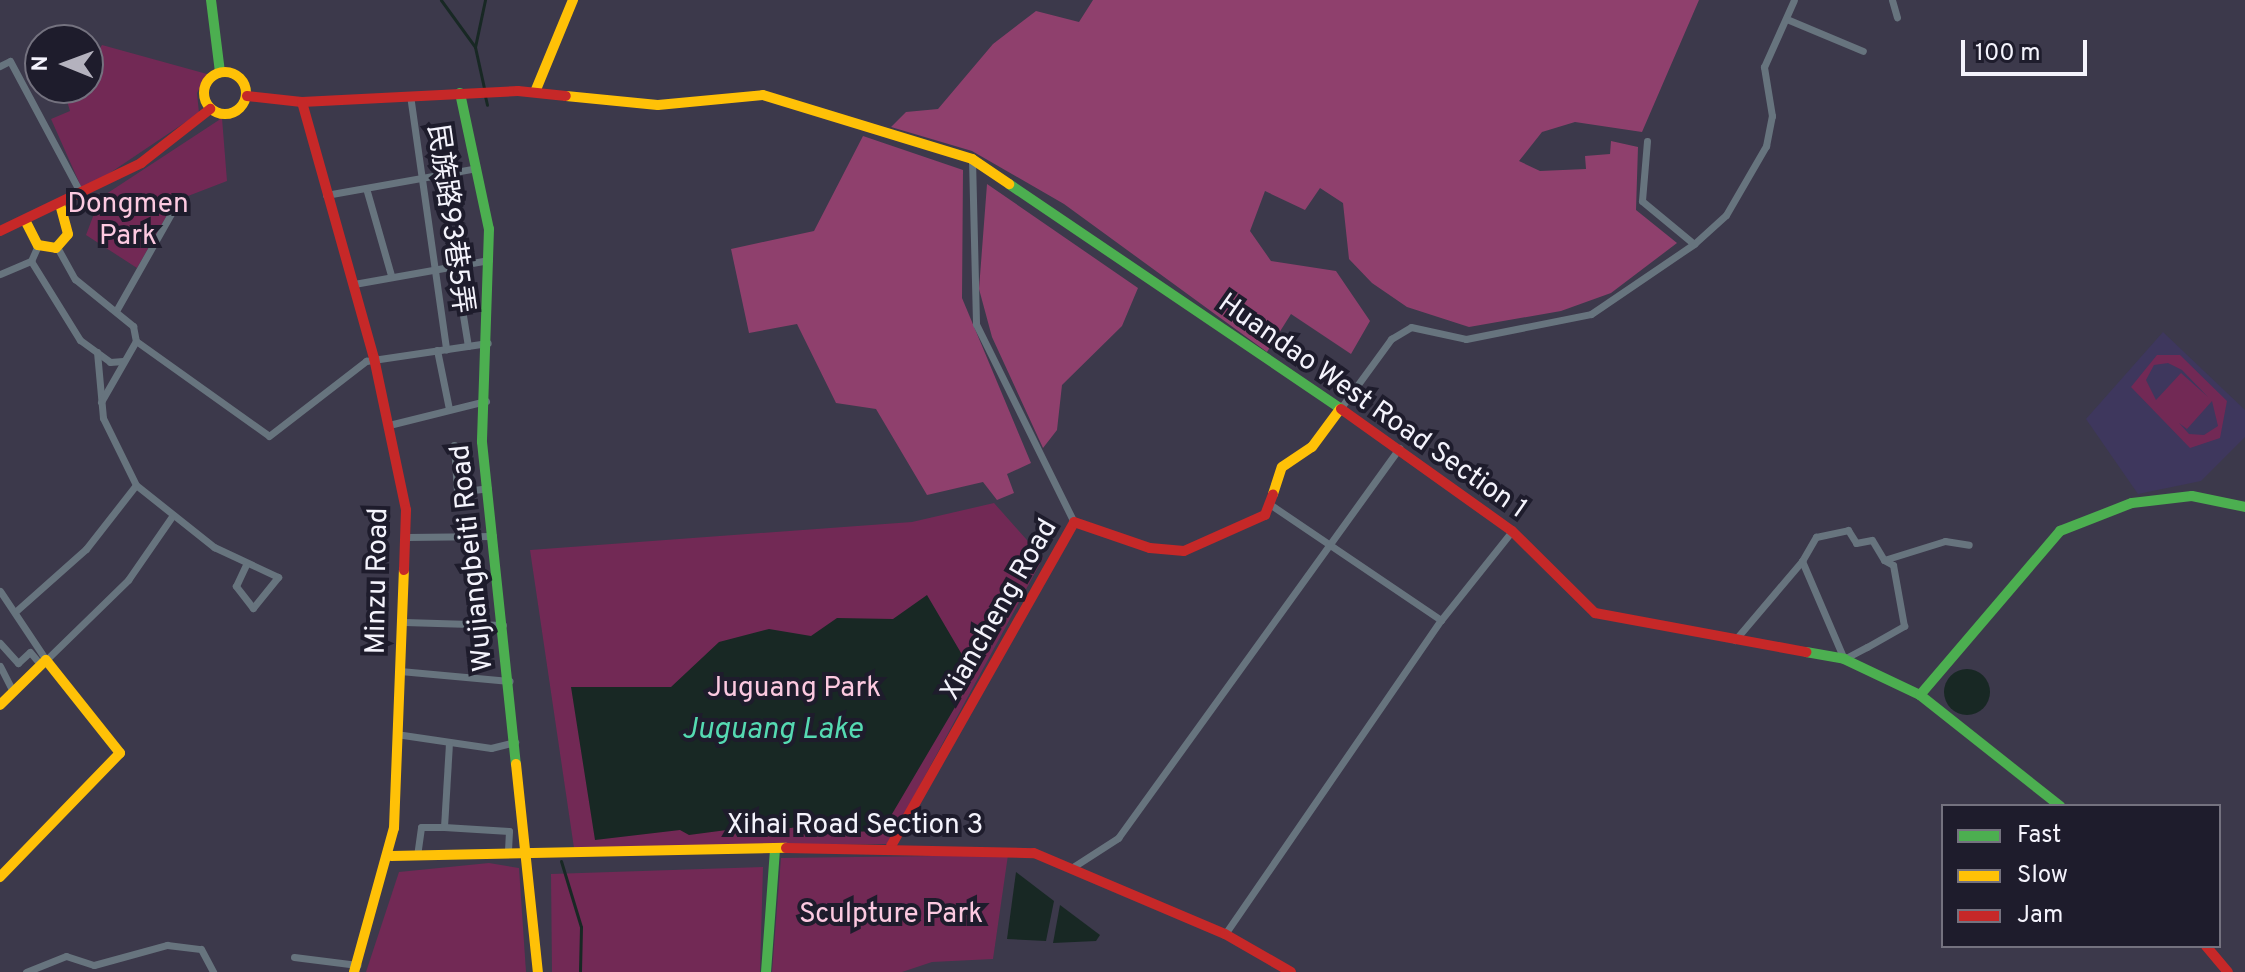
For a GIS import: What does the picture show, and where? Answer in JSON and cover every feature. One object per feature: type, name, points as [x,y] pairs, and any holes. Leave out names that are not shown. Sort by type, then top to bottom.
[{"type":"main road","points":[[210,109],[204,91],[220,72],[211,0]]},
{"type":"main road","points":[[535,92],[573,0]]},
{"type":"main road","points":[[220,72],[238,77],[247,96]]},
{"type":"main road","name":"Huandao West Road Section 1","points":[[466,93],[535,92],[658,105],[763,95],[972,159],[1399,448],[1512,531],[1595,613],[1844,659],[1920,695],[2057,804]]},
{"type":"main road","points":[[247,96],[302,102],[466,93]]},
{"type":"main road","name":"Wujiangbeiti Road","points":[[466,93],[492,260],[486,401],[488,488],[531,853],[538,972]]},
{"type":"main road","points":[[210,109],[230,114],[247,96]]},
{"type":"main road","name":"Minzu Road","points":[[302,102],[326,195],[354,284],[370,360],[389,425],[407,537],[391,856],[356,968]]},
{"type":"main road","points":[[0,231],[82,196],[141,163],[210,109]]},
{"type":"main road","points":[[25,220],[38,245],[57,247],[69,228],[60,205]]},
{"type":"main road","name":"Xiancheng Road","points":[[891,846],[1074,522],[1150,548],[1184,551],[1265,515],[1282,467],[1312,447],[1340,409]]},
{"type":"main road","points":[[1920,695],[2060,531],[2132,503],[2192,496],[2245,507]]},
{"type":"main road","points":[[0,877],[68,803],[120,753],[44,663],[5,696]]},
{"type":"main road","name":"Xihai Road Section 3","points":[[391,856],[891,846],[1034,853],[1225,934],[1291,972]]},
{"type":"main road","points":[[766,972],[775,850]]},
{"type":"main road","points":[[2208,948],[2228,972]]},
{"type":"street","points":[[1340,409],[1391,339],[1411,327],[1466,339],[1591,314],[1694,244],[1726,215],[1766,146],[1772,116],[1764,67],[1789,20],[1794,0]]},
{"type":"street","points":[[1892,0],[1897,17]]},
{"type":"street","points":[[1789,20],[1863,51]]},
{"type":"street","points":[[0,66],[10,61],[82,196]]},
{"type":"street","name":"民族路93巷5弄","points":[[410,95],[449,409]]},
{"type":"street","points":[[1647,141],[1642,201],[1694,244]]},
{"type":"street","points":[[972,159],[976,324],[1074,522]]},
{"type":"street","points":[[326,195],[477,168]]},
{"type":"street","points":[[366,188],[391,275]]},
{"type":"street","points":[[116,311],[177,203]]},
{"type":"street","points":[[0,274],[31,261],[38,245]]},
{"type":"street","points":[[57,247],[75,279],[133,326],[136,341],[100,405]]},
{"type":"street","points":[[354,284],[391,275],[430,273],[492,260]]},
{"type":"street","points":[[31,261],[45,293],[97,352],[123,361]]},
{"type":"street","points":[[455,266],[468,346]]},
{"type":"street","points":[[136,341],[231,404],[269,436],[370,360],[488,343]]},
{"type":"street","points":[[97,352],[100,405],[136,485],[173,515],[246,565],[278,577],[253,608],[236,586],[246,565]]},
{"type":"street","points":[[389,425],[486,401]]},
{"type":"street","points":[[454,445],[457,492],[488,488]]},
{"type":"street","points":[[1073,867],[1118,838],[1399,448]]},
{"type":"street","points":[[15,612],[86,549],[136,485]]},
{"type":"street","points":[[1268,503],[1441,620]]},
{"type":"street","points":[[44,663],[128,580],[173,515]]},
{"type":"street","points":[[1735,640],[1802,561],[1816,537],[1848,530],[1856,543],[1872,540],[1884,560],[1893,565],[1904,626],[1844,659],[1802,561]]},
{"type":"street","points":[[1225,934],[1441,620],[1512,531]]},
{"type":"street","points":[[407,537],[493,536]]},
{"type":"street","points":[[1884,560],[1945,541],[1969,545]]},
{"type":"street","points":[[0,591],[44,663]]},
{"type":"street","points":[[404,622],[503,625]]},
{"type":"street","points":[[0,643],[18,663],[30,652],[44,663]]},
{"type":"street","points":[[0,666],[5,696]]},
{"type":"street","points":[[400,671],[510,681]]},
{"type":"street","points":[[396,734],[491,748],[517,742]]},
{"type":"street","points":[[444,827],[449,742]]},
{"type":"street","points":[[417,856],[421,827],[509,831],[508,853]]},
{"type":"street","points":[[26,972],[66,956],[94,965],[167,945],[201,949],[213,972]]},
{"type":"street","points":[[294,957],[356,968]]},
{"type":"shaded area","points":[[1093,0],[1699,0],[1642,132],[1575,122],[1542,132],[1519,161],[1540,171],[1586,169],[1585,156],[1610,154],[1611,141],[1638,147],[1636,210],[1677,243],[1611,293],[1561,311],[1469,327],[1407,307],[1372,283],[1349,259],[1343,203],[1320,188],[1305,210],[1265,191],[1250,231],[1271,261],[1336,271],[1370,321],[1351,354],[1291,314],[1267,352],[1064,204],[972,151],[891,127],[906,112],[938,109],[993,44],[1036,11],[1079,22]]},
{"type":"shaded area","points":[[863,136],[963,170],[962,298],[1031,463],[1007,474],[1014,493],[997,500],[983,482],[927,495],[876,409],[836,403],[797,324],[749,333],[731,249],[814,231]]},
{"type":"shaded area","points":[[987,184],[1138,288],[1122,326],[1062,385],[1057,430],[1043,448],[992,337],[979,289]]},
{"type":"shaded area","points":[[2163,332],[2245,410],[2245,437],[2201,481],[2138,494],[2086,419]]},
{"type":"green space","name":"Dongmen Park","points":[[104,46],[207,74],[197,93],[199,113],[83,191],[51,119],[70,111],[68,104],[104,104]]},
{"type":"green space","name":"Dongmen Park","points":[[222,118],[227,181],[175,201],[137,268],[86,235],[100,198]]},
{"type":"green space","points":[[2157,355],[2180,355],[2227,401],[2220,438],[2190,448],[2131,387]],"holes":[[[2168,363],[2182,370],[2208,397],[2181,373],[2156,400],[2146,380],[2154,365]],[[2212,401],[2218,426],[2204,435],[2189,434],[2179,423],[2187,429]]]},
{"type":"green space","name":"Juguang Park","points":[[994,503],[1043,558],[888,844],[574,848],[530,550],[912,522]]},
{"type":"green space","name":"Sculpture Park","points":[[1008,855],[993,959],[932,962],[902,972],[772,972],[781,858]]},
{"type":"green space","points":[[489,863],[519,868],[526,972],[366,972],[399,872]]},
{"type":"green space","points":[[763,867],[760,972],[552,972],[551,874]]},
{"type":"water","name":"Juguang Lake","points":[[927,595],[974,675],[882,831],[809,833],[797,827],[752,834],[742,828],[689,835],[680,830],[595,840],[571,687],[671,687],[719,642],[769,629],[811,636],[837,618],[893,619]]},
{"type":"water","points":[[1967,669],[1983,676],[1990,692],[1983,708],[1967,715],[1951,708],[1944,692],[1951,676]]},
{"type":"water","points":[[1016,872],[1054,901],[1046,941],[1007,939]]},
{"type":"water","points":[[1060,905],[1100,935],[1096,941],[1053,943]]},
{"type":"waterway","points":[[441,0],[475,47],[484,88]]},
{"type":"waterway","points":[[475,47],[485,0]]},
{"type":"waterway","points":[[485,96],[487,105]]},
{"type":"waterway","points":[[561,861],[581,927],[580,972]]},
{"type":"traffic: fast","points":[[211,0],[220,72]]},
{"type":"traffic: fast","points":[[460,93],[489,229],[482,442],[516,764]]},
{"type":"traffic: fast","points":[[1009,184],[1341,409]]},
{"type":"traffic: fast","points":[[1920,695],[2060,531],[2132,503],[2192,496],[2245,507]]},
{"type":"traffic: fast","points":[[1806,652],[1844,659],[1920,695],[2057,804]]},
{"type":"traffic: fast","points":[[766,972],[775,850]]},
{"type":"traffic: slow","points":[[535,92],[573,0]]},
{"type":"traffic: slow","points":[[225,72],[240,78],[246,93],[240,108],[225,114],[210,108],[204,93],[210,78],[225,72]]},
{"type":"traffic: slow","points":[[566,96],[658,105],[763,95],[972,159],[1009,184]]},
{"type":"traffic: slow","points":[[25,220],[38,245],[56,248],[68,234],[60,205]]},
{"type":"traffic: slow","points":[[1273,494],[1282,467],[1312,447],[1340,409]]},
{"type":"traffic: slow","points":[[354,972],[394,828],[404,570]]},
{"type":"traffic: slow","points":[[0,705],[46,660],[120,753],[0,877]]},
{"type":"traffic: slow","points":[[516,764],[538,972]]},
{"type":"traffic: slow","points":[[391,856],[786,848]]},
{"type":"traffic: jam","points":[[247,96],[302,102],[518,91],[566,96]]},
{"type":"traffic: jam","points":[[302,102],[374,358],[406,510],[404,570]]},
{"type":"traffic: jam","points":[[0,231],[141,163],[210,109]]},
{"type":"traffic: jam","points":[[1341,409],[1512,531],[1595,613],[1806,652]]},
{"type":"traffic: jam","points":[[891,846],[1074,522],[1150,548],[1184,551],[1265,515],[1273,494]]},
{"type":"traffic: jam","points":[[786,848],[1034,853],[1225,934],[1291,972]]},
{"type":"traffic: jam","points":[[2208,948],[2228,972]]}]
